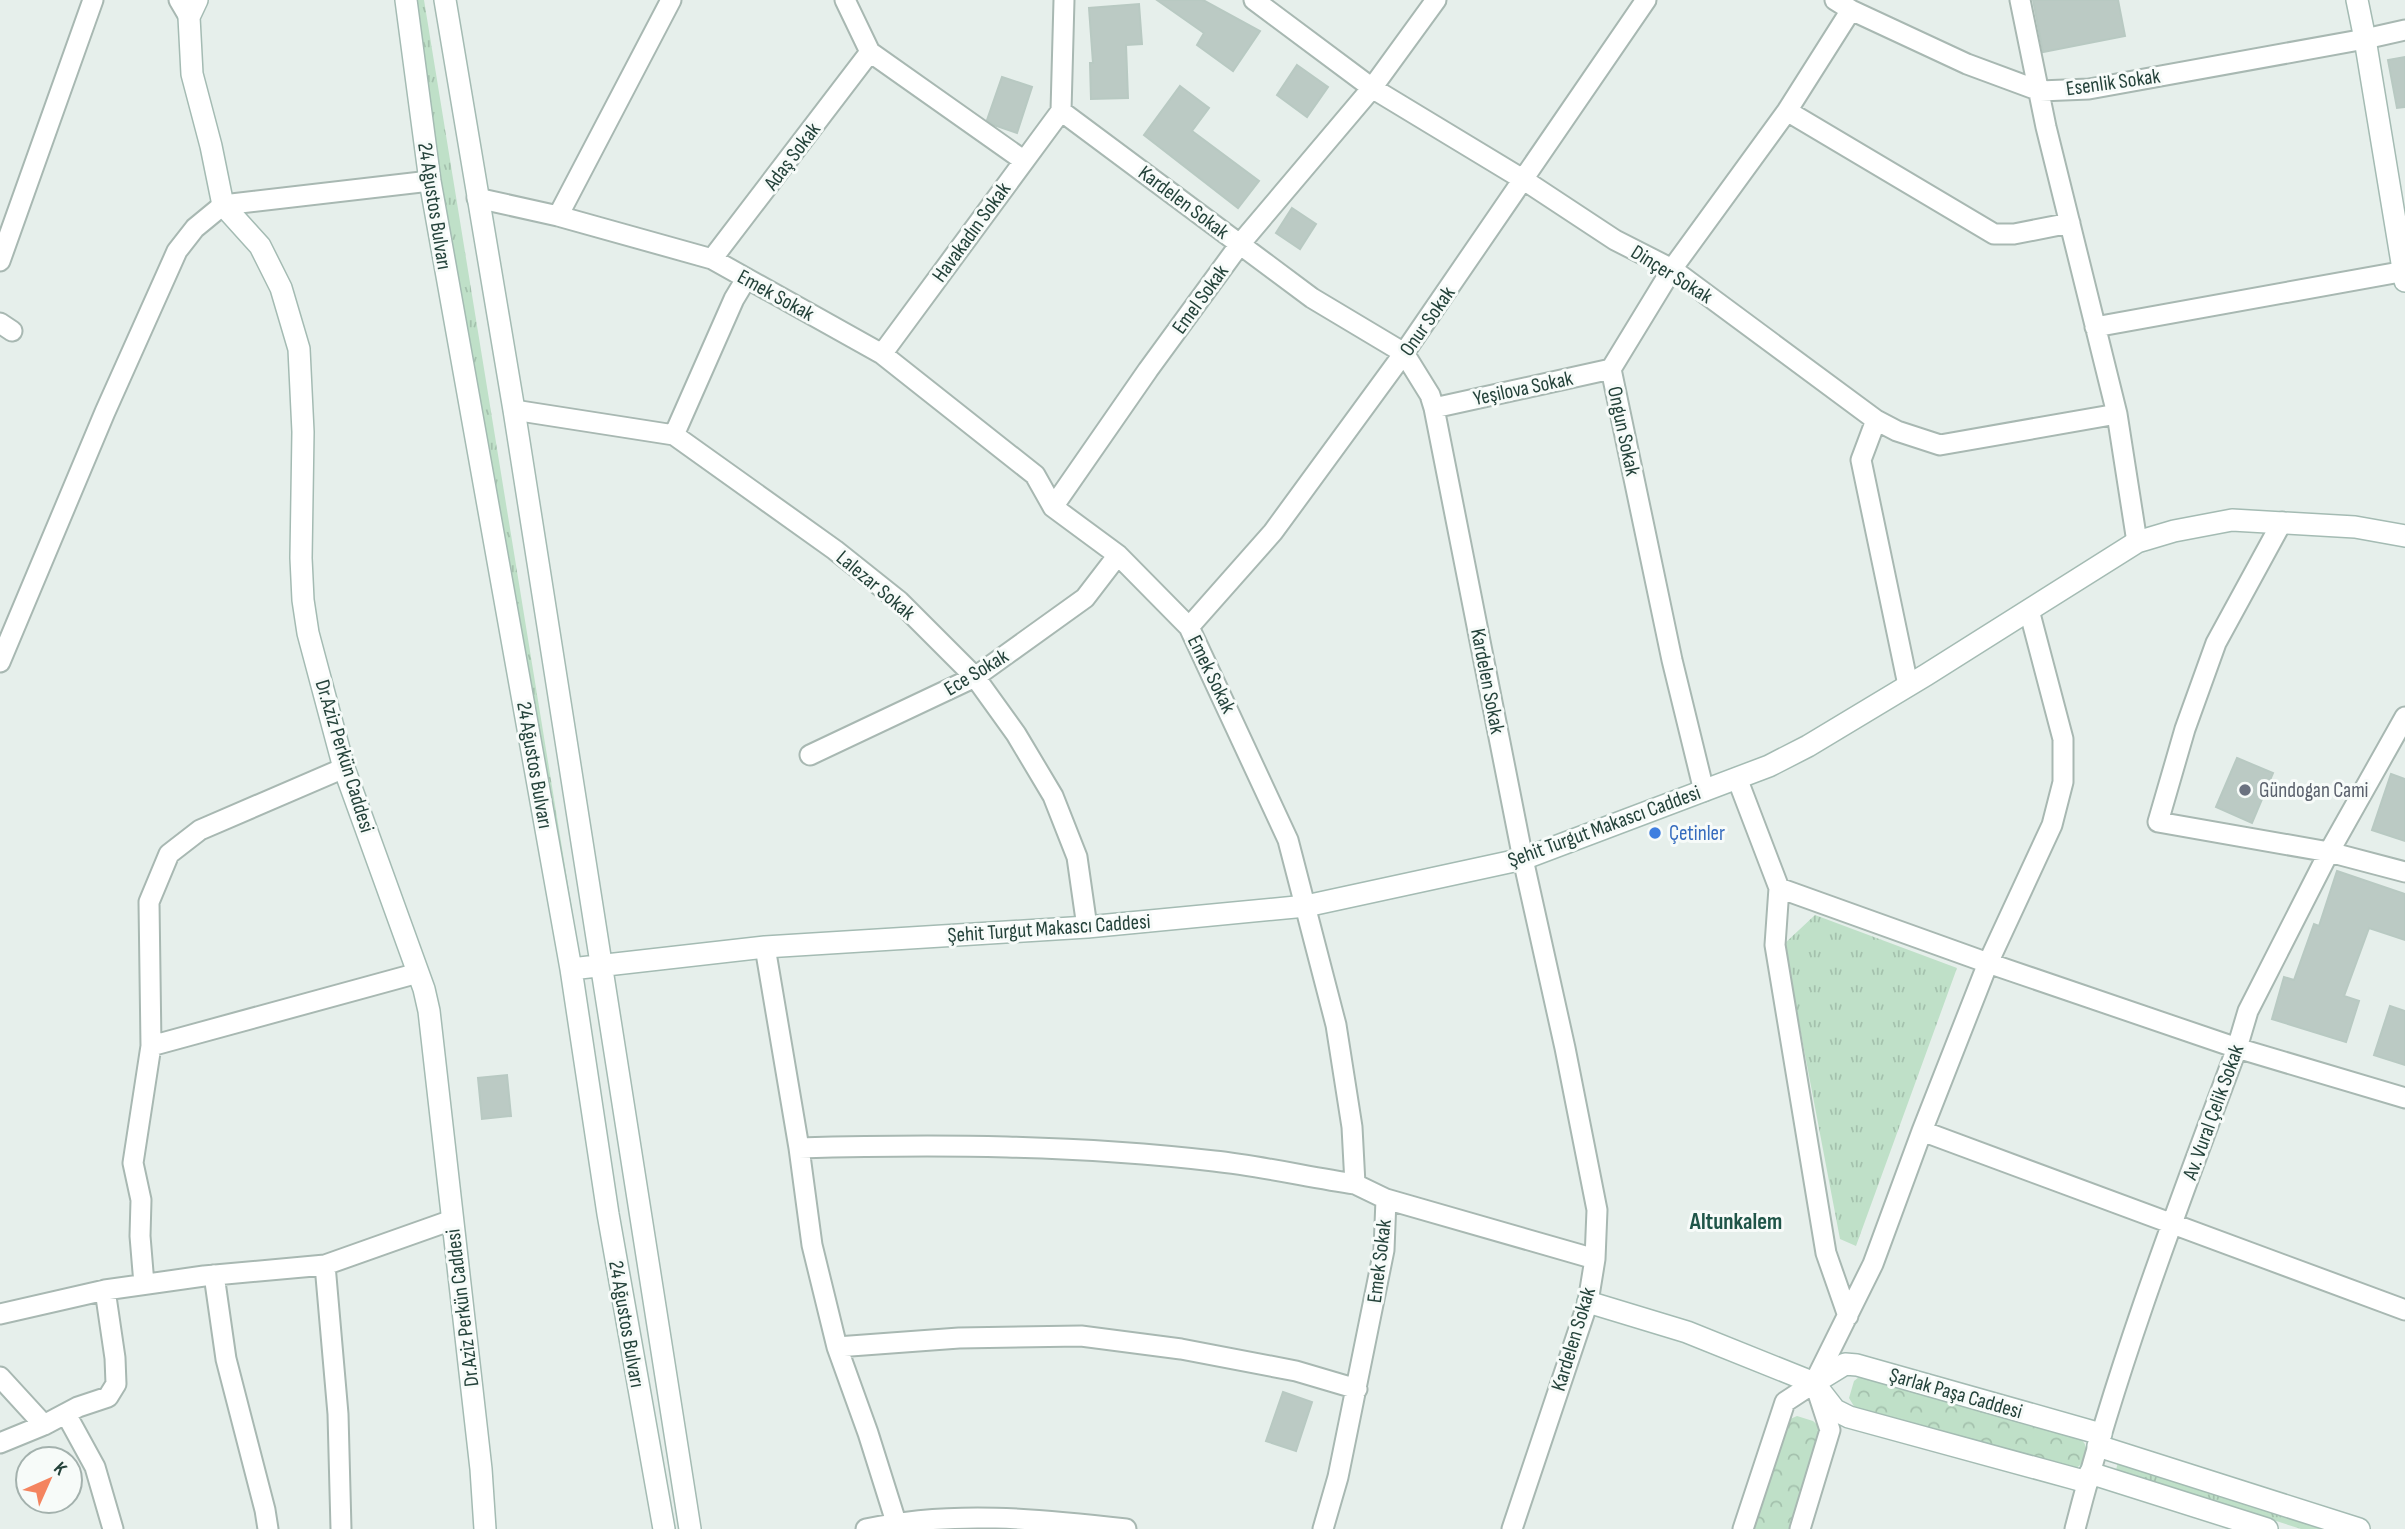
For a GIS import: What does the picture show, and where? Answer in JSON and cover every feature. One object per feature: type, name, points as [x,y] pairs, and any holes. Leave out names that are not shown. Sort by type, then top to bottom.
[{"type":"street","points":[[0,261],[93,0]]},
{"type":"street","name":"24 Ağustos Bulvarı","points":[[406,0],[430,181],[572,969],[608,1214],[664,1529]]},
{"type":"street","name":"24 Ağustos Bulvarı","points":[[445,0],[514,411],[690,1529]]},
{"type":"street","points":[[558,216],[671,0]]},
{"type":"street","points":[[845,0],[870,52],[1023,160]]},
{"type":"street","points":[[1061,111],[1063,0]]},
{"type":"street","name":"Dinçer Sokak","points":[[1254,0],[1372,88],[1524,180],[1615,240],[1672,269],[1876,420],[1897,432],[1940,445],[2117,414]]},
{"type":"street","name":"Emel Sokak","points":[[1053,507],[1240,244],[1372,88],[1436,0]]},
{"type":"street","name":"Onur Sokak","points":[[1189,627],[1273,532],[1404,353],[1646,0]]},
{"type":"street","points":[[2020,0],[2046,127],[2117,414],[2137,542]]},
{"type":"street","points":[[2095,327],[2404,274],[2357,0]]},
{"type":"street","name":"Esenlik Sokak","points":[[1843,5],[1967,64],[2040,90],[2089,89],[2365,40],[2405,30]]},
{"type":"street","name":"Ongun Sokak","points":[[1704,791],[1672,660],[1611,369],[1672,269],[1787,111],[1843,5]]},
{"type":"street","points":[[188,6],[192,74],[223,205]]},
{"type":"street","name":"Adaş Sokak","points":[[712,259],[870,52]]},
{"type":"street","name":"Havakadın Sokak","points":[[882,354],[1061,111]]},
{"type":"street","name":"Kardelen Sokak","points":[[1061,111],[1312,298],[1404,353],[1430,395],[1597,1210],[1595,1259],[1588,1302],[1512,1529]]},
{"type":"street","points":[[1787,111],[1994,234],[2014,234],[2070,223]]},
{"type":"street","points":[[0,662],[105,412],[177,251],[195,228],[223,205],[430,181]]},
{"type":"street","name":"Emek Sokak","points":[[477,198],[558,216],[712,259],[882,354],[1035,475],[1053,507],[1118,555],[1189,627],[1289,840],[1336,1025],[1352,1127],[1355,1184],[1386,1199],[1384,1250],[1338,1477],[1323,1529]]},
{"type":"street","name":"Dr.Aziz Perkün Caddesi","points":[[223,205],[260,246],[281,289],[299,349],[303,432],[303,600],[314,656],[344,768],[418,973],[429,1011],[481,1469],[485,1529]]},
{"type":"street","points":[[674,435],[734,299],[746,279]]},
{"type":"street","name":"Yeşilova Sokak","points":[[1434,408],[1611,369]]},
{"type":"street","name":"Lalezar Sokak","points":[[514,411],[674,435],[835,550],[899,601],[975,677],[1016,734],[1053,796],[1077,857],[1087,927]]},
{"type":"street","points":[[1876,420],[1861,460],[1908,685]]},
{"type":"street","name":"Şehit Turgut Makascı Caddesi","points":[[572,969],[765,947],[1087,927],[1306,906],[1523,859],[1769,766],[1808,746],[2137,542],[2174,530],[2232,520],[2355,527],[2405,536]]},
{"type":"street","points":[[2282,522],[2216,642],[2185,729],[2158,822],[2329,852],[2405,873]]},
{"type":"street","name":"Ece Sokak","points":[[810,755],[975,677],[1085,598],[1118,555]]},
{"type":"street","points":[[1743,1529],[1785,1402],[1814,1383],[1873,1264],[1988,963],[2052,825],[2063,782],[2063,739],[2029,610]]},
{"type":"street","name":"Av. Vural Çelik Sokak","points":[[2075,1529],[2088,1477],[2172,1223],[2237,1048],[2248,1011],[2329,852],[2405,717]]},
{"type":"street","points":[[144,1284],[140,1236],[141,1200],[133,1163],[150,1046],[149,902],[169,854],[200,830],[344,768]]},
{"type":"street","points":[[1737,778],[1779,888],[1775,945],[1826,1253],[1848,1316]]},
{"type":"street","points":[[1779,888],[2237,1048],[2405,1098]]},
{"type":"street","points":[[765,947],[799,1148],[812,1245],[837,1347],[896,1522]]},
{"type":"street","points":[[150,1046],[418,973]]},
{"type":"street","points":[[1922,1131],[2405,1310]]},
{"type":"street","points":[[799,1148],[909,1145],[1053,1148],[1216,1161],[1355,1184]]},
{"type":"street","points":[[1386,1199],[1595,1259]]},
{"type":"street","points":[[0,1314],[144,1284],[325,1265],[452,1220]]},
{"type":"street","points":[[325,1265],[338,1414],[341,1529]]},
{"type":"street","points":[[214,1275],[226,1359],[268,1529]]},
{"type":"street","points":[[0,1443],[108,1397],[116,1384],[105,1290]]},
{"type":"street","points":[[1588,1302],[1687,1332],[1814,1383],[1835,1410],[1849,1417],[2088,1477],[2267,1529]]},
{"type":"street","points":[[837,1347],[960,1338],[1081,1336],[1181,1349],[1296,1371],[1357,1389]]},
{"type":"street","name":"Şarlak Paşa Caddesi","points":[[1814,1383],[1844,1364],[1857,1365],[2100,1440],[2359,1529]]},
{"type":"street","points":[[0,1377],[44,1425]]},
{"type":"street","points":[[1800,1529],[1830,1430],[1814,1383]]},
{"type":"street","points":[[66,1414],[95,1467],[113,1529]]},
{"type":"street","points":[[866,1529],[896,1522],[978,1517],[1056,1521],[1126,1529]]},
{"type":"green space","points":[[412,0],[424,0],[577,940],[566,943]]},
{"type":"green space","points":[[1815,915],[1957,968],[1856,1246],[1840,1239],[1784,944]]},
{"type":"green space","points":[[1859,1377],[1867,1377],[2079,1438],[2086,1446],[2084,1462],[2074,1470],[1855,1408],[1849,1398],[1854,1381]]},
{"type":"green space","points":[[1797,1416],[1813,1421],[1822,1429],[1791,1529],[1751,1529],[1788,1420]]},
{"type":"green space","points":[[2118,1462],[2326,1529],[2301,1529],[2116,1470]]},
{"type":"building","points":[[1157,0],[1203,0],[1260,31],[1233,71],[1197,45],[1204,33]]},
{"type":"building","points":[[2033,0],[2118,0],[2125,36],[2043,52]]},
{"type":"building","points":[[1139,4],[1142,44],[1126,45],[1128,98],[1091,99],[1090,63],[1093,63],[1089,8]]},
{"type":"building","points":[[2405,57],[2405,107],[2397,108],[2388,60]]},
{"type":"building","points":[[1297,65],[1328,87],[1307,117],[1277,95]]},
{"type":"building","points":[[1002,77],[1032,87],[1017,133],[987,120]]},
{"type":"building","points":[[1180,86],[1209,108],[1192,131],[1259,181],[1238,208],[1144,135]]},
{"type":"building","points":[[1292,208],[1316,224],[1300,249],[1276,233]]},
{"type":"building","name":"Gündogan Cami","points":[[2237,758],[2273,773],[2252,823],[2216,807]]},
{"type":"building","points":[[2391,774],[2405,779],[2405,841],[2372,830]]},
{"type":"building","points":[[2337,871],[2405,894],[2405,940],[2369,928],[2344,996],[2359,1001],[2346,1042],[2272,1019],[2284,977],[2294,980],[2314,924],[2319,926]]},
{"type":"building","points":[[2390,1006],[2405,1011],[2405,1065],[2374,1055]]},
{"type":"building","points":[[507,1075],[511,1116],[482,1119],[478,1078]]},
{"type":"building","points":[[1283,1392],[1312,1402],[1296,1451],[1266,1441]]},
{"type":"place","name":"Gündogan Cami","points":[[2245,790]]},
{"type":"place","name":"Çetinler","points":[[1655,833]]},
{"type":"district","name":"Altunkalem","points":[[1736,1221]]}]
